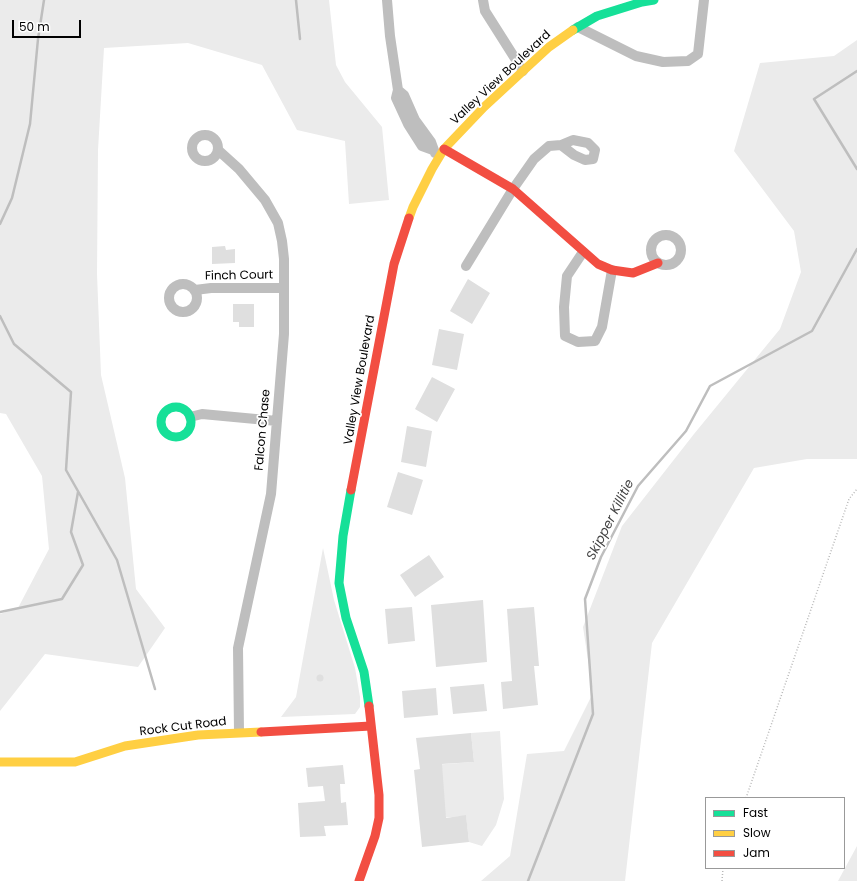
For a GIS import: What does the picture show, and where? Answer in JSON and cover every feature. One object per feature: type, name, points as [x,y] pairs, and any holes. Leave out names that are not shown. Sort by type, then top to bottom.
[{"type":"street","points":[[387,0],[390,36],[398,90],[404,95],[415,120],[438,152],[513,189],[598,264],[612,270],[633,273],[658,263]]},
{"type":"street","points":[[483,0],[485,11],[524,71]]},
{"type":"street","name":"Valley View Boulevard","points":[[359,881],[375,836],[379,818],[379,795],[364,672],[346,618],[339,583],[343,536],[394,264],[414,207],[438,152],[549,47],[578,26],[597,16],[642,2],[654,0]]},
{"type":"street","points":[[578,26],[636,56],[663,62],[688,61],[698,54],[704,0]]},
{"type":"street","points":[[466,266],[513,189],[534,159],[549,146],[561,145]]},
{"type":"street","name":"Falcon Chase","points":[[218,150],[239,169],[265,200],[278,223],[282,240],[284,288],[284,334],[270,494],[238,648],[239,732]]},
{"type":"street","points":[[583,252],[567,276],[564,307],[565,336],[578,342],[595,341],[602,327],[612,270]]},
{"type":"street","name":"Finch Court","points":[[195,290],[211,288],[284,288]]},
{"type":"street","points":[[190,417],[202,414],[277,421]]},
{"type":"street","name":"Rock Cut Road","points":[[0,762],[75,762],[125,746],[198,735],[371,726]]},
{"type":"path","points":[[746,797],[849,499],[857,489]]},
{"type":"path","points":[[722,881],[723,869]]},
{"type":"shaded area","points":[[0,0],[329,0],[336,65],[345,82],[382,127],[389,200],[349,204],[345,141],[297,130],[262,65],[188,43],[104,48],[98,150],[97,274],[101,375],[125,478],[136,589],[165,628],[138,667],[45,654],[0,711],[0,614],[18,608],[49,549],[42,476],[6,414],[0,413]]},
{"type":"shaded area","points":[[857,40],[857,459],[807,459],[754,468],[652,643],[625,881],[481,881],[510,856],[527,754],[564,751],[593,693],[583,627],[622,526],[694,434],[780,329],[801,272],[794,231],[734,151],[760,63],[834,56]]},
{"type":"shaded area","points":[[323,548],[334,600],[355,668],[360,697],[360,707],[355,714],[281,717],[296,697]]},
{"type":"shaded area","points":[[500,731],[504,799],[496,825],[482,846],[469,842],[466,816],[438,818],[432,765],[474,762],[471,733]]},
{"type":"shaded area","points":[[857,846],[857,881],[838,881]]},
{"type":"building","points":[[225,246],[226,250],[235,249],[235,263],[212,264],[212,247]]},
{"type":"building","points":[[468,279],[490,293],[472,324],[450,311]]},
{"type":"building","points":[[233,304],[254,304],[254,327],[239,327],[239,322],[233,322]]},
{"type":"building","points":[[439,329],[464,334],[457,370],[432,365]]},
{"type":"building","points":[[432,377],[455,389],[437,422],[415,409]]},
{"type":"building","points":[[407,426],[432,431],[426,467],[401,462]]},
{"type":"building","points":[[398,472],[423,480],[412,515],[387,507]]},
{"type":"building","points":[[429,555],[444,577],[415,597],[400,575]]},
{"type":"building","points":[[483,600],[487,662],[436,667],[431,605]]},
{"type":"building","points":[[412,607],[415,641],[388,644],[385,609]]},
{"type":"building","points":[[534,607],[539,666],[534,666],[538,705],[503,709],[501,682],[512,681],[507,609]]},
{"type":"building","points":[[320,674],[323,675],[323,681],[320,682],[317,681],[316,678],[317,675]]},
{"type":"building","points":[[484,684],[487,711],[453,714],[450,687]]},
{"type":"building","points":[[436,688],[438,715],[404,718],[402,691]]},
{"type":"building","points":[[471,733],[474,762],[442,764],[446,818],[466,815],[469,842],[422,847],[414,770],[420,769],[416,738]]},
{"type":"building","points":[[343,765],[345,784],[340,784],[341,803],[346,802],[348,825],[324,826],[326,836],[300,837],[298,803],[325,801],[323,786],[308,787],[306,768]]},
{"type":"waterway","points":[[0,224],[12,198],[30,124],[38,39],[44,0]]},
{"type":"waterway","points":[[296,0],[300,39]]},
{"type":"waterway","name":"Skipper Killitie","points":[[857,71],[814,99],[857,169]]},
{"type":"waterway","name":"Skipper Killitie","points":[[528,881],[593,714],[585,599],[601,557],[638,486],[686,431],[710,386],[812,331],[857,249]]},
{"type":"waterway","points":[[0,316],[14,344],[71,392],[66,470],[117,560],[155,689]]},
{"type":"waterway","points":[[0,612],[62,599],[83,565],[71,532],[78,492]]},
{"type":"traffic: fast","points":[[573,30],[597,16],[642,2],[654,0]]},
{"type":"traffic: fast","points":[[176,407],[187,411],[191,422],[187,433],[176,437],[165,433],[161,422],[165,411],[176,407]]},
{"type":"traffic: fast","points":[[351,490],[343,536],[339,583],[346,618],[364,672],[369,706]]},
{"type":"traffic: slow","points":[[409,218],[432,169],[444,149],[484,107],[549,47],[573,30]]},
{"type":"traffic: slow","points":[[0,762],[75,762],[125,746],[198,735],[261,732]]},
{"type":"traffic: jam","points":[[444,149],[513,189],[598,264],[612,270],[633,273],[658,263]]},
{"type":"traffic: jam","points":[[351,490],[394,264],[409,218]]},
{"type":"traffic: jam","points":[[359,881],[375,836],[379,818],[379,795],[369,706]]},
{"type":"traffic: jam","points":[[261,732],[371,726]]}]
